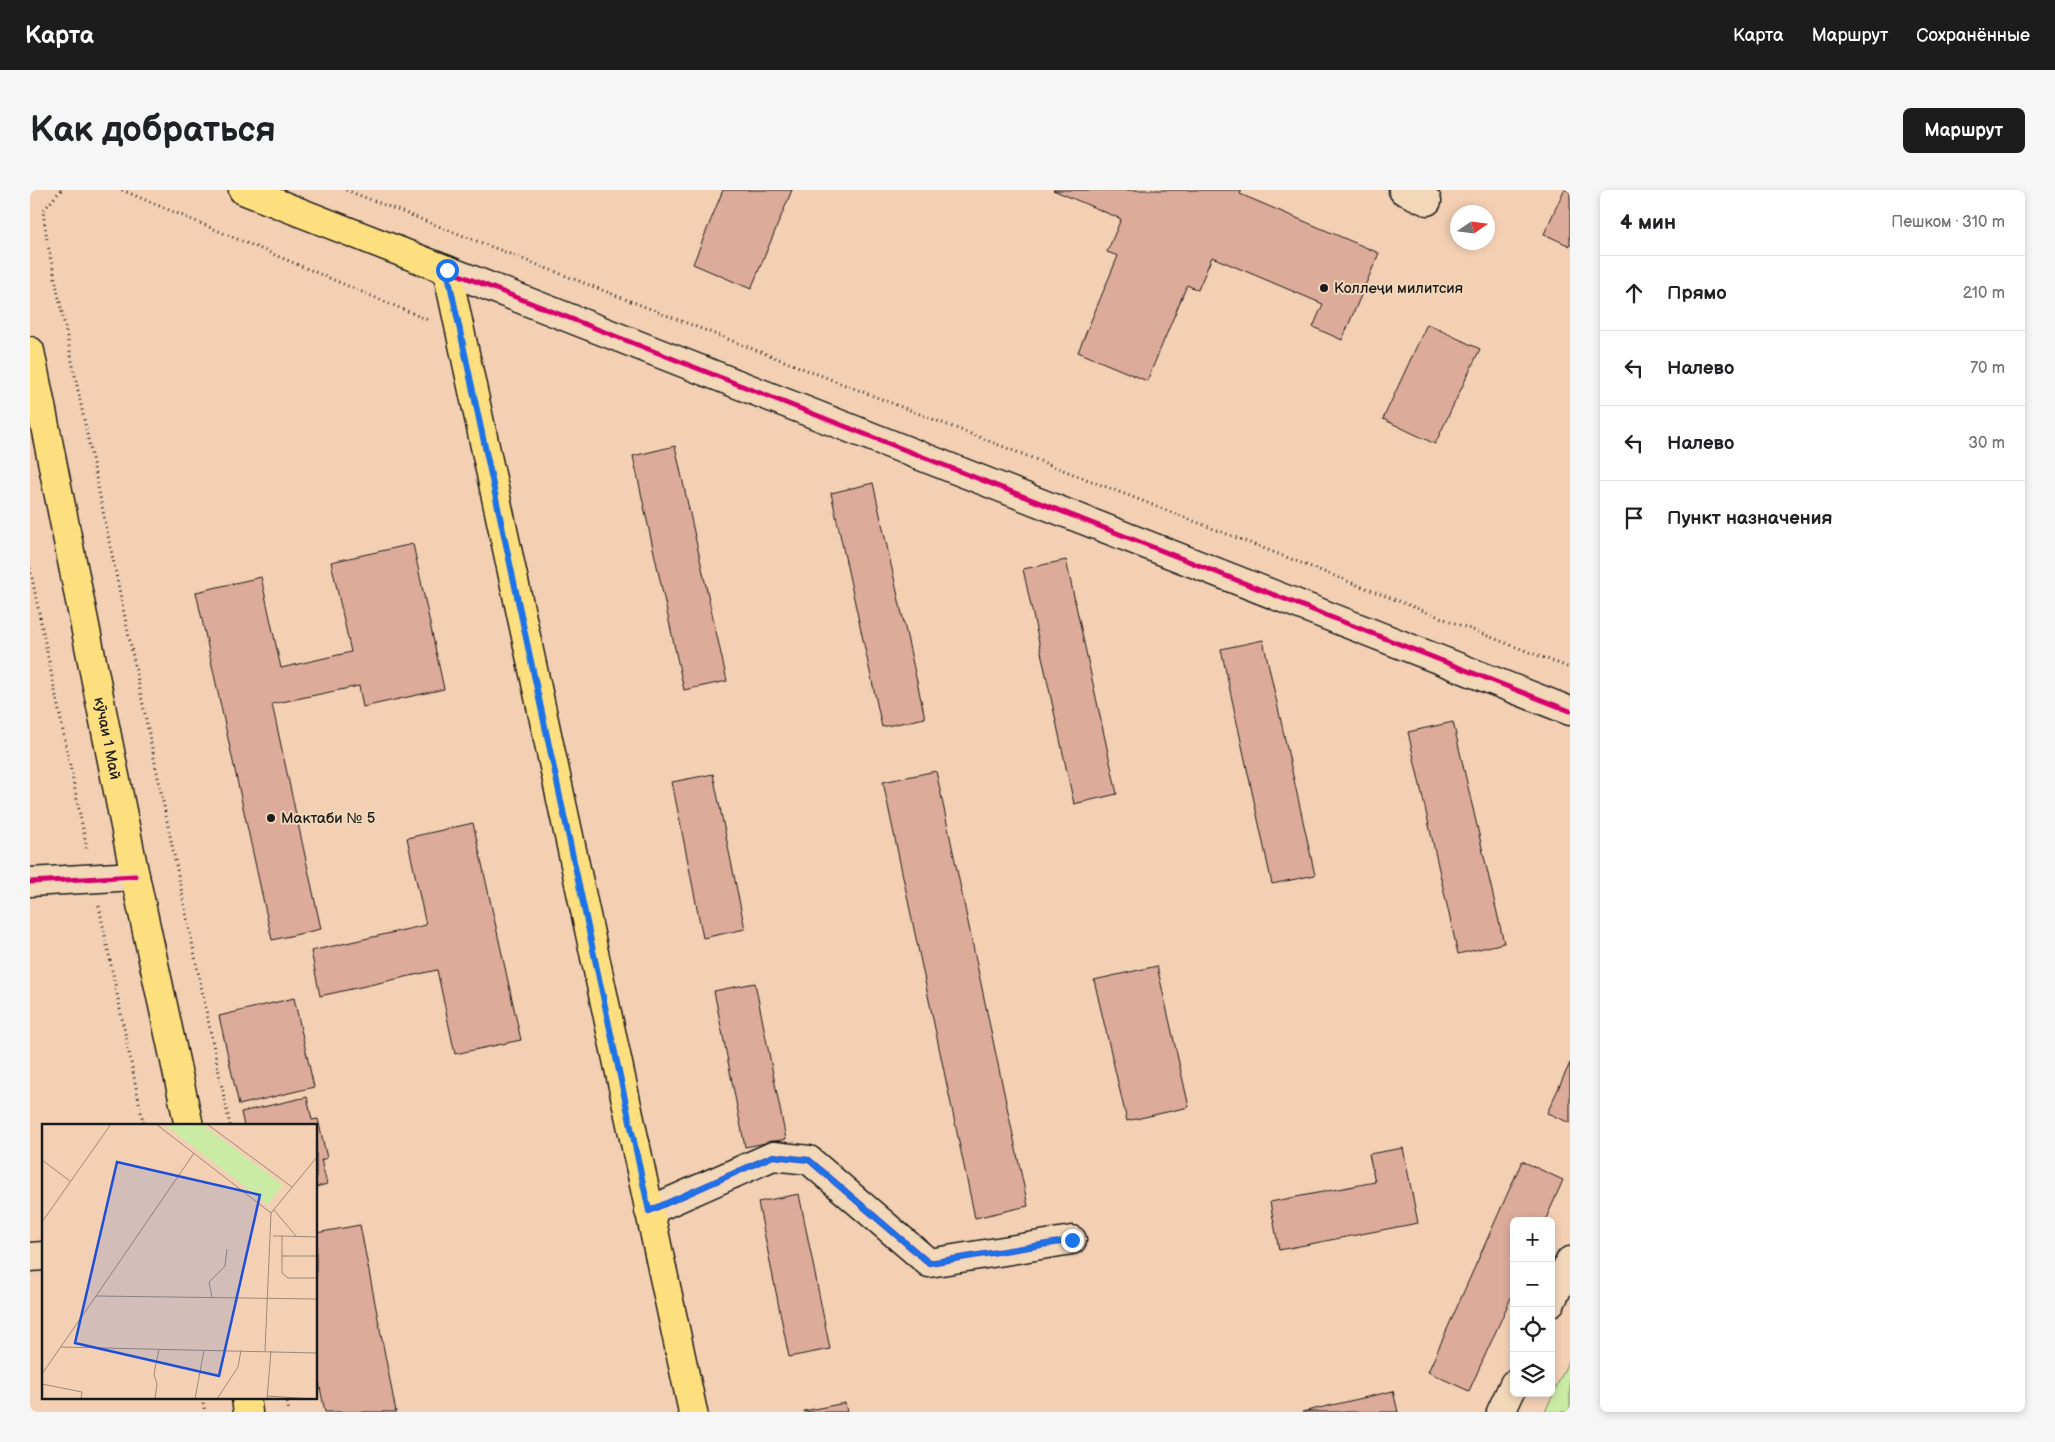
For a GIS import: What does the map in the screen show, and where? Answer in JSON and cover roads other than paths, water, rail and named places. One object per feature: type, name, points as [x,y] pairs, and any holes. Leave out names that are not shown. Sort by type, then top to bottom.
[{"type":"main road","points":[[243,190],[447,270],[693,1412]]},
{"type":"main road","name":"кӯчаи 1 Май","points":[[30,350],[136,876],[189,1124]]},
{"type":"street","points":[[1403,190],[1427,201]]},
{"type":"street","points":[[447,270],[1570,712]]},
{"type":"street","points":[[30,882],[136,876]]},
{"type":"street","points":[[649,1211],[773,1156],[809,1160],[929,1263],[1072,1240]]},
{"type":"street","points":[[1555,1293],[1570,1261]]},
{"type":"street","points":[[1501,1412],[1510,1393]]},
{"type":"place","name":"Коллеҷи милитсия","points":[[1324,288]]},
{"type":"place","name":"Мактаби № 5","points":[[271,818]]}]
